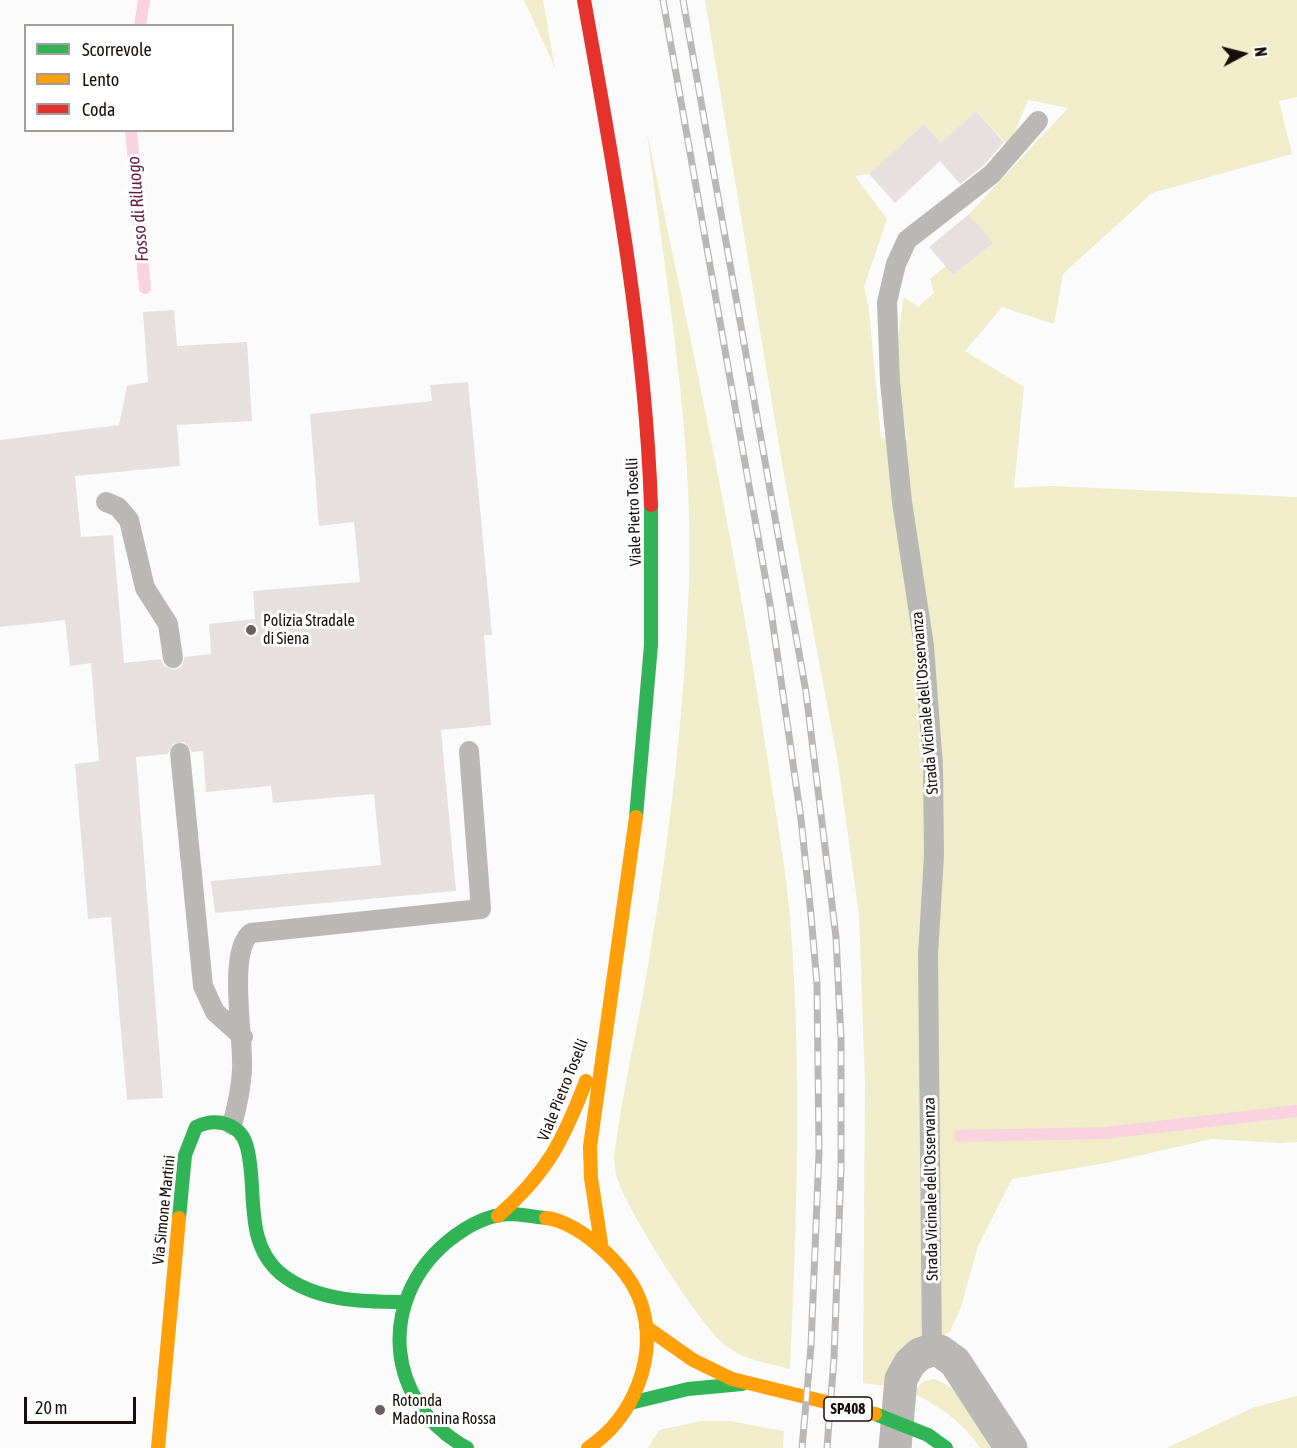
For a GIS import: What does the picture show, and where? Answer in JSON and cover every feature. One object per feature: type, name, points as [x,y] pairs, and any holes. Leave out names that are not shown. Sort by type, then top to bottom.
[{"type":"main road","name":"Viale Pietro Toselli","points":[[585,0],[629,260],[643,379],[652,513],[651,645],[645,739],[623,924],[590,1147],[591,1178],[601,1243]]},
{"type":"main road","name":"Viale Pietro Toselli","points":[[498,1216],[540,1178],[556,1152],[607,1026]]},
{"type":"main road","name":"Via Simone Martini","points":[[158,1448],[185,1155],[196,1127],[209,1121],[232,1125]]},
{"type":"main road","points":[[232,1125],[240,1131],[247,1147],[255,1223],[260,1245],[278,1274],[312,1292],[353,1300],[403,1302]]},
{"type":"main road","name":"Viale Pietro Toselli","points":[[467,1448],[443,1433],[426,1413],[405,1369],[399,1345],[398,1327],[403,1302],[418,1270],[444,1241],[483,1220],[519,1214],[556,1220],[601,1243],[626,1272],[634,1288],[646,1327],[644,1367],[630,1403],[610,1431],[588,1448]]},
{"type":"main road","points":[[646,1327],[678,1351],[717,1373],[744,1383]]},
{"type":"main road","points":[[630,1403],[688,1389],[744,1383]]},
{"type":"main road","name":"SP408","points":[[744,1383],[900,1422],[923,1431],[946,1448]]},
{"type":"main road","name":"Viale Pietro Toselli","points":[[443,1433],[446,1448]]},
{"type":"street","points":[[895,1447],[901,1379],[910,1363],[920,1354],[932,1350],[940,1351],[955,1362],[1011,1448]]},
{"type":"lane","name":"Strada Vicinale dell'Osservanza","points":[[932,1350],[928,955],[934,855],[933,767],[924,646],[902,502],[892,404],[887,302],[896,264],[907,240],[992,174],[1038,121]]},
{"type":"lane","points":[[106,502],[118,507],[129,520],[145,588],[168,624],[173,658]]},
{"type":"lane","points":[[232,1125],[240,1093],[243,1037],[238,957],[243,942],[251,933],[481,909],[469,751]]},
{"type":"lane","points":[[180,753],[203,986],[215,1012],[243,1037]]},
{"type":"shaded area","points":[[524,0],[543,0],[555,68]]},
{"type":"shaded area","points":[[705,0],[1297,0],[1297,97],[1279,101],[1292,154],[1152,193],[1063,274],[1054,324],[1002,307],[965,351],[1024,387],[1014,488],[1051,486],[1297,497],[1297,1142],[1212,1139],[1106,1163],[1012,1179],[978,1246],[961,1307],[950,1332],[905,1351],[888,1386],[863,1383],[865,1083],[859,915],[838,763],[784,475]],"holes":[[[1028,100],[1068,108],[969,214],[992,243],[953,275],[946,266],[930,279],[934,293],[918,307],[904,297],[899,335],[898,369],[908,440],[881,438],[869,309],[864,287],[887,219],[855,176],[869,174],[924,124],[941,143],[976,111],[1009,146]]]},
{"type":"shaded area","points":[[647,132],[711,439],[740,594],[788,896],[794,973],[797,1086],[795,1256],[790,1369],[740,1354],[713,1334],[647,1237],[622,1190],[615,1171],[614,1157],[618,1131],[651,948],[671,811],[684,673],[689,581],[687,469],[683,413]]},
{"type":"shaded area","points":[[934,1379],[954,1390],[962,1398],[993,1448],[980,1448],[951,1416],[913,1394],[922,1382]]},
{"type":"shaded area","points":[[1297,1396],[1297,1448],[1167,1448],[1252,1408]]},
{"type":"shaded area","points":[[701,1421],[730,1421],[784,1431],[783,1448],[648,1448],[659,1430]]},
{"type":"building","points":[[976,111],[1004,142],[984,165],[960,184],[940,161],[895,203],[869,174],[924,124],[941,143]]},
{"type":"building","points":[[969,214],[993,243],[953,275],[929,247]]},
{"type":"building","points":[[174,310],[177,346],[247,342],[252,421],[177,425],[180,466],[75,476],[81,537],[113,535],[124,663],[161,659],[164,666],[174,670],[181,667],[185,657],[211,654],[209,624],[255,619],[253,591],[360,582],[354,522],[319,526],[310,414],[432,401],[430,385],[468,382],[492,635],[484,635],[491,725],[441,730],[456,891],[215,913],[211,881],[381,865],[374,794],[273,803],[271,786],[206,792],[203,751],[192,752],[184,742],[173,744],[168,754],[136,757],[163,1098],[127,1100],[111,917],[88,919],[75,764],[99,761],[91,663],[70,666],[65,620],[0,627],[0,440],[119,425],[127,386],[148,382],[143,312]]},
{"type":"waterway","name":"Fosso di Riluogo","points":[[140,24],[144,0]]},
{"type":"waterway","name":"Fosso di Riluogo","points":[[131,132],[145,288]]},
{"type":"waterway","points":[[960,1136],[1105,1133],[1297,1111]]},
{"type":"railway","points":[[663,0],[770,604],[801,819],[811,915],[817,984],[819,1153],[811,1346],[802,1448]]},
{"type":"railway","points":[[683,0],[806,692],[836,937],[841,1039],[841,1169],[834,1358],[827,1448]]},
{"type":"traffic: fast","points":[[636,817],[651,645],[651,505]]},
{"type":"traffic: fast","points":[[179,1218],[185,1155],[196,1127],[212,1123],[227,1124],[239,1132],[247,1147],[256,1230],[268,1260],[280,1273],[308,1289],[339,1298],[403,1302]]},
{"type":"traffic: fast","points":[[467,1448],[440,1429],[419,1405],[406,1379],[400,1350],[401,1321],[409,1293],[424,1266],[447,1242],[468,1227],[500,1215],[514,1214],[546,1218]]},
{"type":"traffic: fast","points":[[630,1403],[688,1389],[742,1384]]},
{"type":"traffic: fast","points":[[875,1414],[928,1435],[946,1448]]},
{"type":"traffic: slow","points":[[601,1243],[591,1178],[590,1147],[636,817]]},
{"type":"traffic: slow","points":[[498,1216],[529,1185],[552,1155],[586,1081]]},
{"type":"traffic: slow","points":[[158,1448],[179,1218]]},
{"type":"traffic: slow","points":[[546,1218],[561,1222],[582,1233],[613,1260],[625,1273],[634,1288],[641,1303],[646,1324],[647,1344],[638,1384],[618,1420],[588,1448]]},
{"type":"traffic: slow","points":[[646,1327],[693,1360],[732,1379],[875,1414]]},
{"type":"traffic: jam","points":[[584,0],[617,188],[635,315],[648,441],[651,505]]},
{"type":"place","name":"Polizia Stradale di Siena","points":[[251,630]]},
{"type":"place","name":"Rotonda Madonnina Rossa","points":[[380,1410]]}]
